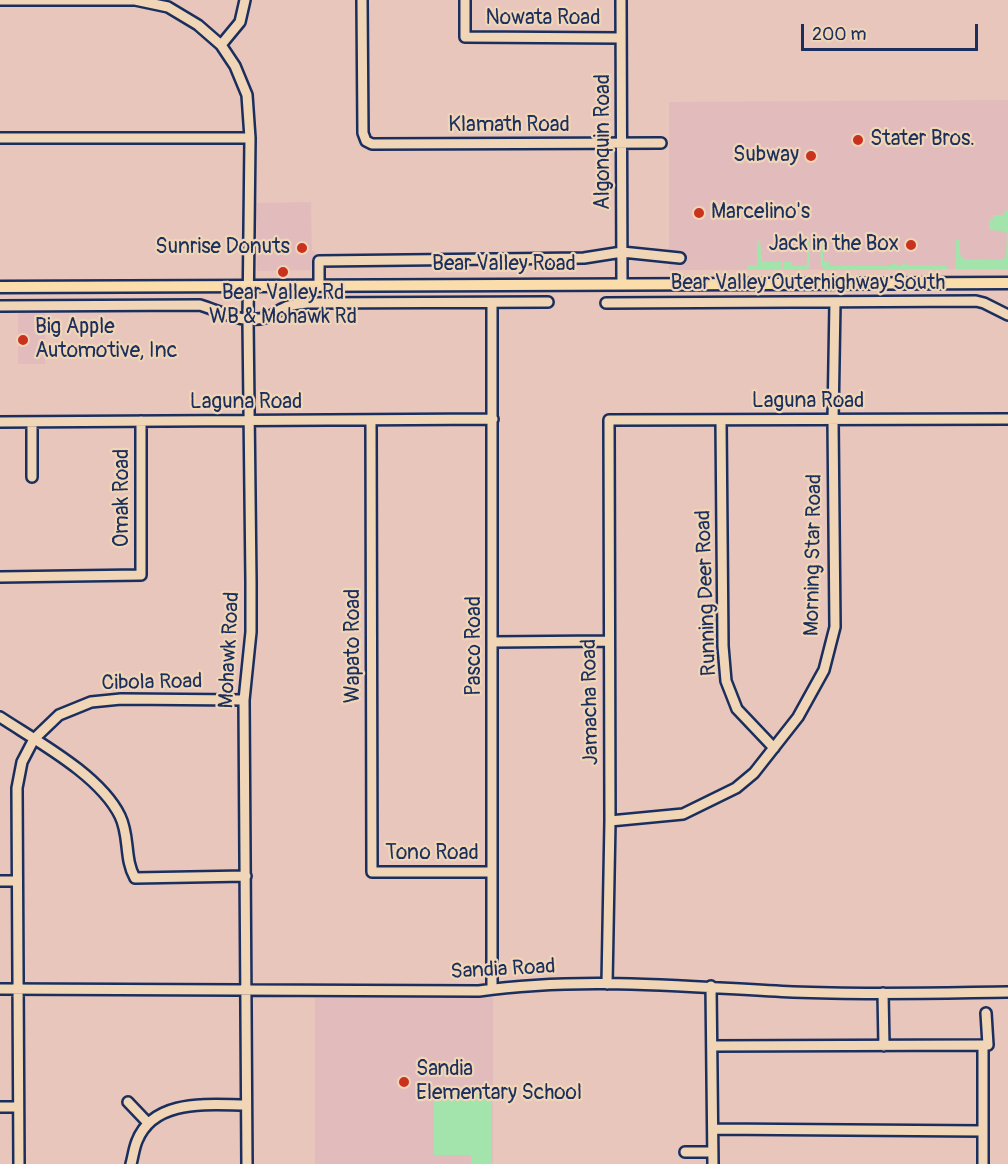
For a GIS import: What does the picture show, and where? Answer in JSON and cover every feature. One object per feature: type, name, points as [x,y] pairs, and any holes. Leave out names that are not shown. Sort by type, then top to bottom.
[{"type":"main road","name":"Bear Valley Road","points":[[0,287],[1008,283]]},
{"type":"street","name":"Mohawk Road","points":[[0,0],[135,0],[168,7],[198,25],[221,45],[235,66],[247,95],[250,138],[248,320],[251,632],[244,700],[247,1164]]},
{"type":"street","points":[[221,45],[240,22],[244,0]]},
{"type":"street","name":"Klamath Road","points":[[362,0],[363,133],[366,141],[372,144],[661,143]]},
{"type":"street","name":"Nowata Road","points":[[465,0],[465,37],[621,38]]},
{"type":"street","name":"Algonquin Road","points":[[621,0],[622,284]]},
{"type":"street","points":[[0,138],[250,138]]},
{"type":"street","points":[[319,286],[319,261],[584,258],[622,252],[680,258]]},
{"type":"street","name":"Bear Valley Outerhighway South","points":[[606,303],[976,301],[1008,315]]},
{"type":"street","points":[[0,306],[200,305],[229,316],[248,320],[268,317],[284,308],[307,303],[548,302]]},
{"type":"street","name":"Morning Star Road","points":[[610,821],[684,814],[736,788],[754,773],[798,717],[824,670],[835,627],[833,420],[835,302]]},
{"type":"street","name":"Pasco Road","points":[[492,303],[492,988]]},
{"type":"street","name":"Laguna Road","points":[[0,422],[493,419]]},
{"type":"street","name":"Laguna Road","points":[[609,420],[1008,419]]},
{"type":"street","name":"Jamacha Road","points":[[607,984],[610,821],[609,420]]},
{"type":"street","name":"Wapato Road","points":[[371,421],[372,872]]},
{"type":"street","name":"Running Deer Road","points":[[721,421],[723,645],[726,681],[737,709],[774,748]]},
{"type":"street","points":[[32,422],[32,477]]},
{"type":"street","name":"Omak Road","points":[[0,577],[141,575],[141,422]]},
{"type":"street","points":[[493,642],[608,642]]},
{"type":"street","name":"Cibola Road","points":[[19,1164],[17,788],[22,762],[34,739],[58,715],[91,702],[121,699],[244,700]]},
{"type":"street","points":[[0,717],[95,782],[120,815],[127,835],[129,869],[135,878],[246,876]]},
{"type":"street","name":"Tono Road","points":[[372,872],[492,872]]},
{"type":"street","points":[[0,881],[17,881]]},
{"type":"street","name":"Sandia Road","points":[[0,989],[479,991],[525,985],[607,984],[711,986],[793,992],[1008,992]]},
{"type":"street","points":[[711,986],[713,1164]]},
{"type":"street","points":[[883,993],[884,1046]]},
{"type":"street","points":[[712,1046],[983,1046],[988,1045],[986,1013]]},
{"type":"street","points":[[983,1046],[984,1164]]},
{"type":"street","points":[[128,1102],[148,1123]]},
{"type":"street","points":[[131,1164],[137,1140],[148,1123],[166,1112],[187,1105],[246,1105]]},
{"type":"street","points":[[0,1107],[18,1107]]},
{"type":"street","points":[[713,1130],[983,1131]]},
{"type":"street","points":[[685,1152],[713,1152]]},
{"type":"shaded area","points":[[1008,100],[1008,269],[669,270],[669,102]]},
{"type":"shaded area","points":[[311,202],[312,251],[315,251],[316,256],[311,270],[257,271],[256,203]]},
{"type":"shaded area","points":[[18,310],[45,310],[45,364],[18,364]]},
{"type":"shaded area","name":"Sandia Elementary School","points":[[493,997],[493,1164],[315,1164],[315,998]]},
{"type":"green space","points":[[1008,209],[1008,269],[955,269],[957,239],[960,241],[960,254],[964,259],[1001,260],[1006,257],[1007,234],[1003,231],[989,230],[989,219],[993,219],[993,215],[1002,215]]},
{"type":"green space","points":[[820,240],[823,240],[823,261],[829,262],[829,266],[892,266],[892,263],[900,266],[905,263],[947,266],[947,269],[826,270],[821,267]]},
{"type":"green space","points":[[757,241],[760,241],[762,261],[782,262],[782,270],[747,270],[747,265],[757,265]]},
{"type":"green space","points":[[802,241],[810,243],[810,267],[805,270],[783,270],[783,262],[791,262],[792,266],[807,265],[807,243],[802,243]]},
{"type":"green space","points":[[434,1090],[492,1090],[492,1164],[471,1164],[471,1155],[434,1155]]},
{"type":"place","name":"Stater Bros.","points":[[858,140]]},
{"type":"place","name":"Subway","points":[[811,156]]},
{"type":"place","name":"Marcelino's","points":[[699,213]]},
{"type":"place","name":"Jack in the Box","points":[[911,245]]},
{"type":"place","name":"Sunrise Donuts","points":[[302,248]]},
{"type":"place","name":"Bear Valley Rd WB & Mohawk Rd","points":[[283,272]]},
{"type":"place","name":"Big Apple Automotive, Inc","points":[[23,340]]},
{"type":"place","name":"Sandia Elementary School","points":[[404,1082]]}]
